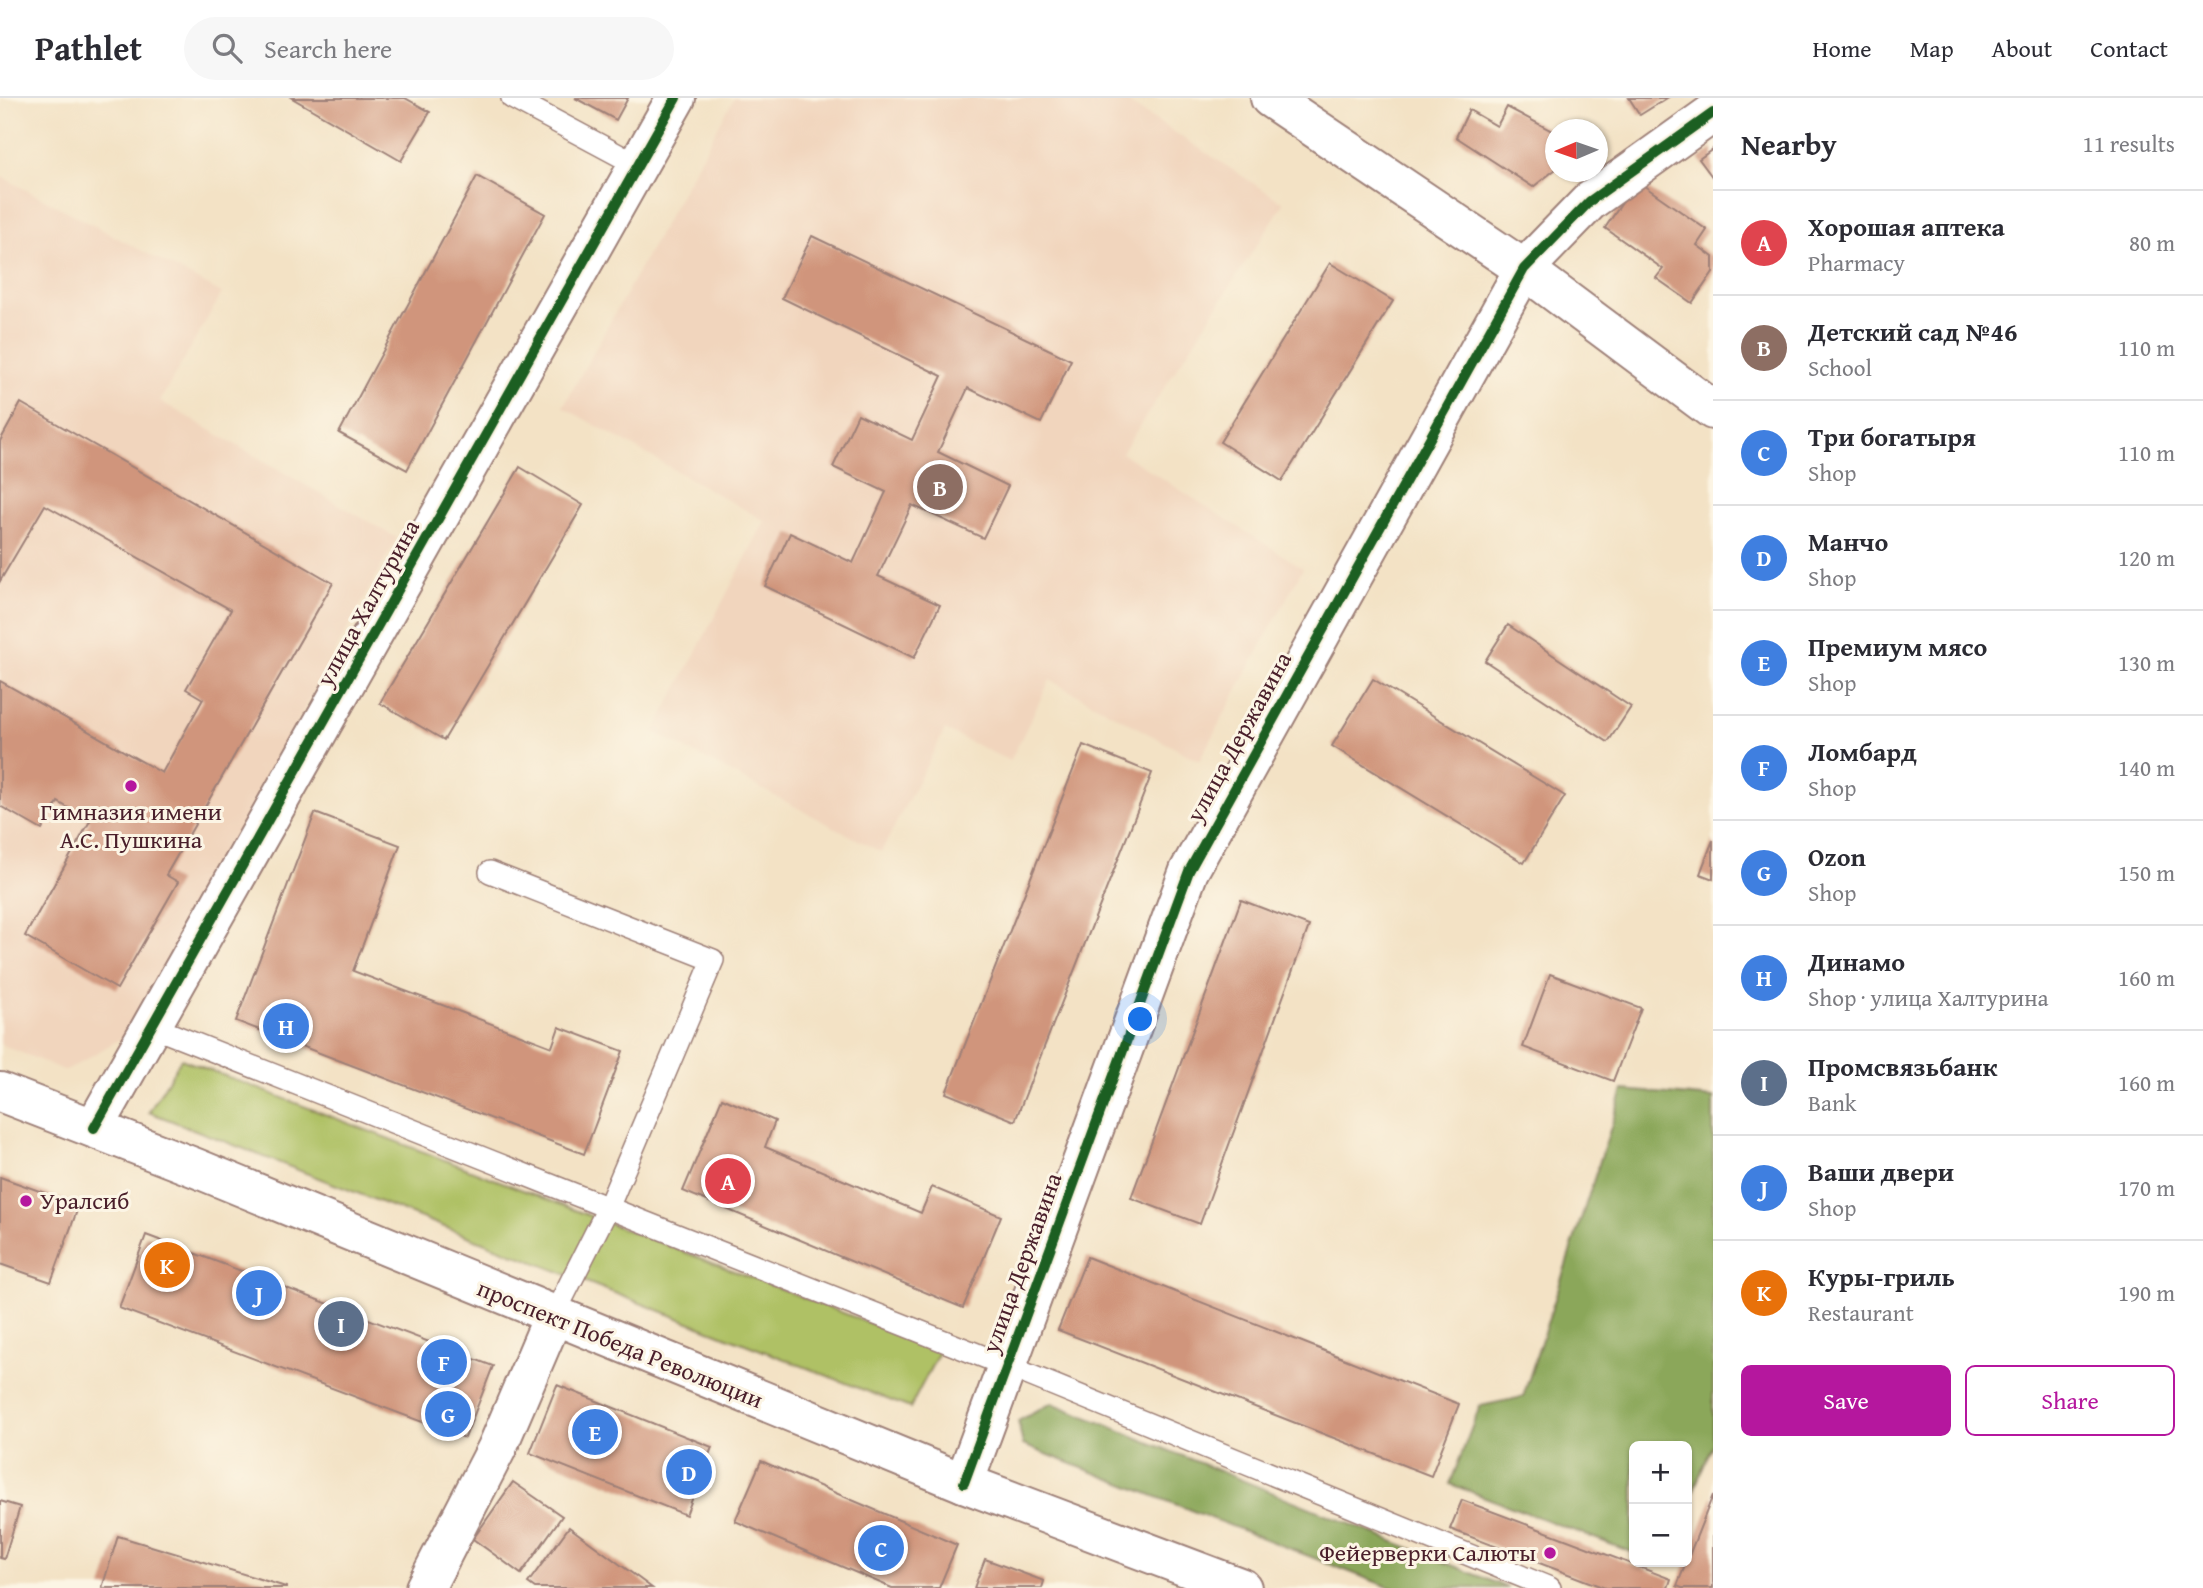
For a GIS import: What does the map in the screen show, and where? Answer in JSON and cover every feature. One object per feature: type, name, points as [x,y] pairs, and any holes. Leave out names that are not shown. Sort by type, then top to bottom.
[{"type":"street","name":"улица Халтурина","points":[[94,1128],[676,98]]},
{"type":"street","points":[[1270,98],[1524,269],[1713,410]]},
{"type":"street","name":"улица Державина","points":[[964,1483],[1188,872],[1524,269],[1590,201],[1713,113]]},
{"type":"street","name":"проспект Победа Революции","points":[[0,1092],[964,1483],[1242,1588]]},
{"type":"street","points":[[425,1588],[497,1448],[553,1317]]},
{"type":"lane","points":[[522,100],[639,166]]},
{"type":"lane","points":[[490,872],[713,960],[608,1208],[553,1317]]},
{"type":"lane","points":[[153,1027],[1007,1366],[1550,1588]]},
{"type":"shaded area","points":[[734,98],[1121,98],[1284,203],[1122,453],[1303,568],[1199,761],[1050,680],[1010,761],[945,730],[881,852],[654,732],[765,521],[563,407]]},
{"type":"shaded area","name":"Гимназия имени А.С. Пушкина","points":[[0,176],[222,293],[160,401],[397,538],[128,1034],[66,1071],[0,1044]]},
{"type":"green space","points":[[181,1059],[940,1350],[910,1408],[149,1112]]},
{"type":"green space","points":[[1623,1090],[1713,1098],[1713,1444],[1692,1494],[1692,1441],[1629,1441],[1629,1551],[1450,1484],[1480,1406],[1523,1397]]},
{"type":"green space","points":[[1052,1403],[1508,1588],[1391,1588],[1023,1445],[1018,1421]]},
{"type":"building","points":[[292,98],[405,98],[430,112],[401,161]]},
{"type":"building","points":[[575,98],[628,98],[616,120]]},
{"type":"building","points":[[1629,98],[1667,98],[1640,115]]},
{"type":"building","points":[[1507,107],[1545,127],[1545,178],[1533,187],[1456,137],[1469,110],[1497,126]]},
{"type":"building","points":[[1713,149],[1713,178],[1699,159]]},
{"type":"building","points":[[477,176],[545,214],[407,470],[339,433]]},
{"type":"building","points":[[1637,181],[1707,230],[1697,245],[1713,257],[1713,272],[1692,303],[1656,278],[1663,269],[1605,228]]},
{"type":"building","points":[[812,236],[1071,360],[1041,423],[968,388],[938,452],[1008,486],[983,538],[912,505],[878,576],[940,605],[914,658],[765,586],[790,533],[853,563],[886,492],[833,467],[858,414],[912,440],[942,376],[782,298]]},
{"type":"building","points":[[1330,263],[1393,301],[1282,481],[1220,442]]},
{"type":"building","points":[[21,403],[333,583],[166,875],[178,882],[117,989],[25,936],[90,821],[58,802],[42,830],[0,806],[0,681],[162,773],[203,699],[186,689],[231,610],[45,505],[0,581],[0,441]]},
{"type":"building","points":[[520,467],[583,505],[444,740],[380,703]]},
{"type":"building","points":[[1508,625],[1631,707],[1608,742],[1485,661]]},
{"type":"building","points":[[1373,679],[1565,796],[1524,863],[1332,746]]},
{"type":"building","points":[[1083,745],[1152,773],[1015,1121],[946,1093]]},
{"type":"building","points":[[315,813],[400,845],[353,971],[552,1047],[559,1027],[623,1051],[584,1154],[236,1021]]},
{"type":"building","points":[[1713,840],[1713,879],[1700,874]]},
{"type":"building","points":[[1241,900],[1309,926],[1200,1224],[1131,1198]]},
{"type":"building","points":[[1550,974],[1641,1008],[1613,1081],[1523,1047]]},
{"type":"building","points":[[722,1098],[775,1121],[765,1147],[921,1213],[932,1187],[1001,1216],[963,1308],[683,1191]]},
{"type":"building","points":[[0,1177],[79,1205],[51,1282],[0,1264]]},
{"type":"building","points":[[146,1235],[493,1366],[465,1438],[119,1308]]},
{"type":"building","points":[[1087,1257],[1459,1404],[1431,1476],[1058,1330]]},
{"type":"building","points":[[557,1385],[712,1447],[686,1515],[530,1453]]},
{"type":"building","points":[[761,1461],[957,1545],[939,1588],[892,1588],[735,1521]]},
{"type":"building","points":[[513,1482],[562,1516],[521,1574],[473,1539]]},
{"type":"building","points":[[1713,1495],[1713,1588],[1677,1586],[1685,1567],[1692,1567],[1692,1548]]},
{"type":"building","points":[[1462,1500],[1629,1563],[1629,1567],[1639,1567],[1671,1579],[1668,1588],[1605,1588],[1450,1529]]},
{"type":"building","points":[[0,1501],[20,1507],[4,1559],[0,1558]]},
{"type":"building","points":[[569,1527],[652,1588],[535,1588],[528,1583]]},
{"type":"building","points":[[118,1536],[286,1587],[286,1588],[102,1588]]},
{"type":"building","points":[[985,1559],[1044,1581],[1042,1588],[974,1588]]},
{"type":"cycle path","points":[[94,1128],[676,98]]},
{"type":"cycle path","points":[[964,1483],[1189,871],[1524,269],[1590,201],[1713,113]]},
{"type":"place","name":"Детский сад №46","points":[[940,487]]},
{"type":"place","name":"Гимназия имени А.С. Пушкина","points":[[131,786]]},
{"type":"place","name":"Динамо","points":[[286,1026]]},
{"type":"place","name":"Хорошая аптека","points":[[728,1181]]},
{"type":"place","name":"Уралсиб","points":[[26,1201]]},
{"type":"place","name":"Куры-гриль","points":[[167,1265]]},
{"type":"place","name":"Ваши двери","points":[[259,1293]]},
{"type":"place","name":"Промсвязьбанк","points":[[341,1324]]},
{"type":"place","name":"Ломбард","points":[[444,1362]]},
{"type":"place","name":"Ozon","points":[[448,1414]]},
{"type":"place","name":"Премиум мясо","points":[[595,1432]]},
{"type":"place","name":"Манчо","points":[[689,1472]]},
{"type":"place","name":"Три богатыря","points":[[881,1548]]},
{"type":"place","name":"Фейерверки Салюты","points":[[1550,1553]]}]
